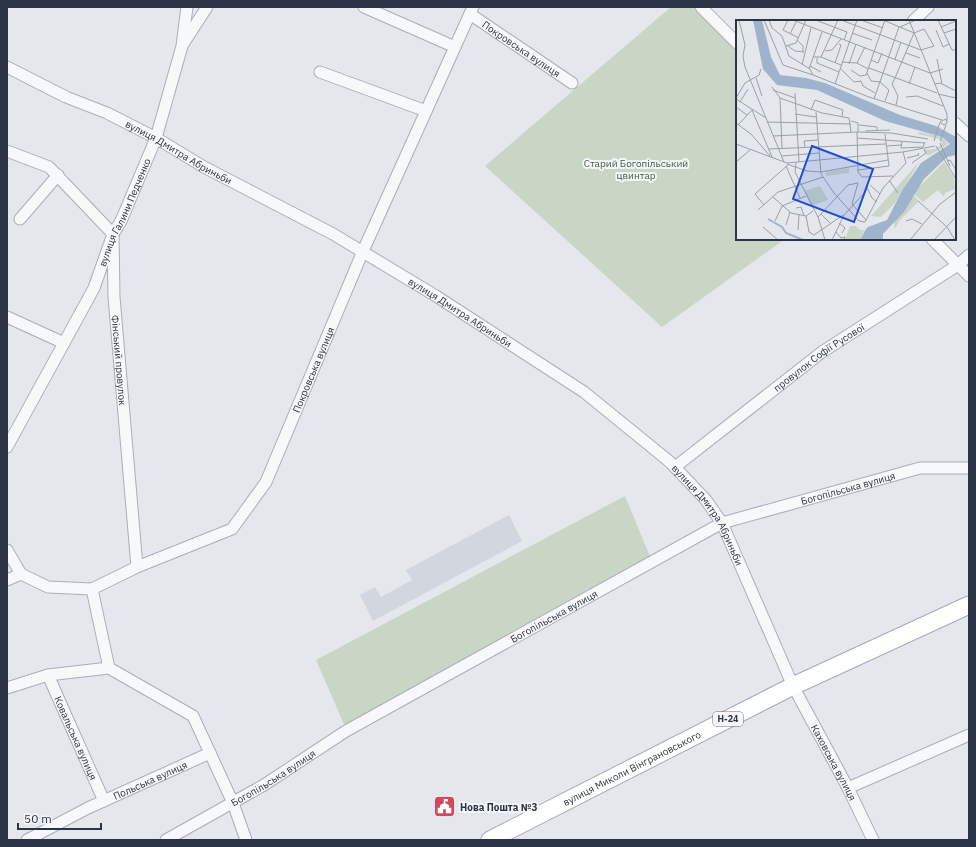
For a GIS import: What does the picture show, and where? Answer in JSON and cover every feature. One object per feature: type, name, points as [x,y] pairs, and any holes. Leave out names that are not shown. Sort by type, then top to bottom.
[{"type":"main road","name":"вулиця Миколи Вінграновського","points":[[490,840],[794,686],[969,605]]},
{"type":"street","name":"вулиця Галини Педченко","points":[[7,447],[94,288],[113,234],[121,221],[156,138],[182,46],[187,7]]},
{"type":"street","points":[[182,46],[207,7]]},
{"type":"street","points":[[364,7],[455,47]]},
{"type":"street","points":[[701,7],[736,41]]},
{"type":"street","points":[[913,20],[928,7]]},
{"type":"street","name":"Покровська вулиця","points":[[92,588],[137,567],[232,529],[266,482],[362,251],[472,10],[572,83]]},
{"type":"street","name":"вулиця Дмитра Абриньби","points":[[7,67],[66,97],[107,113],[156,138],[204,167],[333,234],[436,296],[584,392],[670,462],[706,500],[722,523],[794,686]]},
{"type":"street","points":[[320,72],[426,111]]},
{"type":"street","points":[[956,124],[969,136]]},
{"type":"street","points":[[7,151],[49,167],[113,234]]},
{"type":"street","points":[[20,219],[58,175]]},
{"type":"street","name":"Фінський провулок","points":[[113,234],[114,297],[137,567]]},
{"type":"street","points":[[933,240],[969,276]]},
{"type":"street","name":"провулок Софії Русової","points":[[675,467],[822,352],[958,265],[969,255]]},
{"type":"street","points":[[7,317],[64,344]]},
{"type":"street","name":"Богопільська вулиця","points":[[166,840],[264,785],[346,731],[722,523],[920,468],[969,468]]},
{"type":"street","points":[[7,550],[21,574],[48,587],[92,588],[109,668]]},
{"type":"street","points":[[7,580],[21,574]]},
{"type":"street","points":[[7,688],[48,675],[109,668],[193,716],[233,803],[246,840]]},
{"type":"street","name":"Ковальська вулиця","points":[[48,675],[104,801]]},
{"type":"street","name":"Каховська вулиця","points":[[794,686],[848,788],[873,840]]},
{"type":"street","points":[[848,788],[969,735]]},
{"type":"street","name":"Польська вулиця","points":[[26,840],[88,808],[210,753]]},
{"type":"shaded area","points":[[509,515],[522,541],[373,621],[360,595],[375,587],[381,597],[412,580],[406,570]]},
{"type":"green space","name":"Старий Богопільський цвинтар","points":[[671,7],[700,7],[736,43],[736,240],[784,240],[662,327],[485,166]]},
{"type":"green space","points":[[625,496],[651,559],[346,729],[316,660]]},
{"type":"place","name":"Нова Пошта №3","points":[[444,807]]}]
